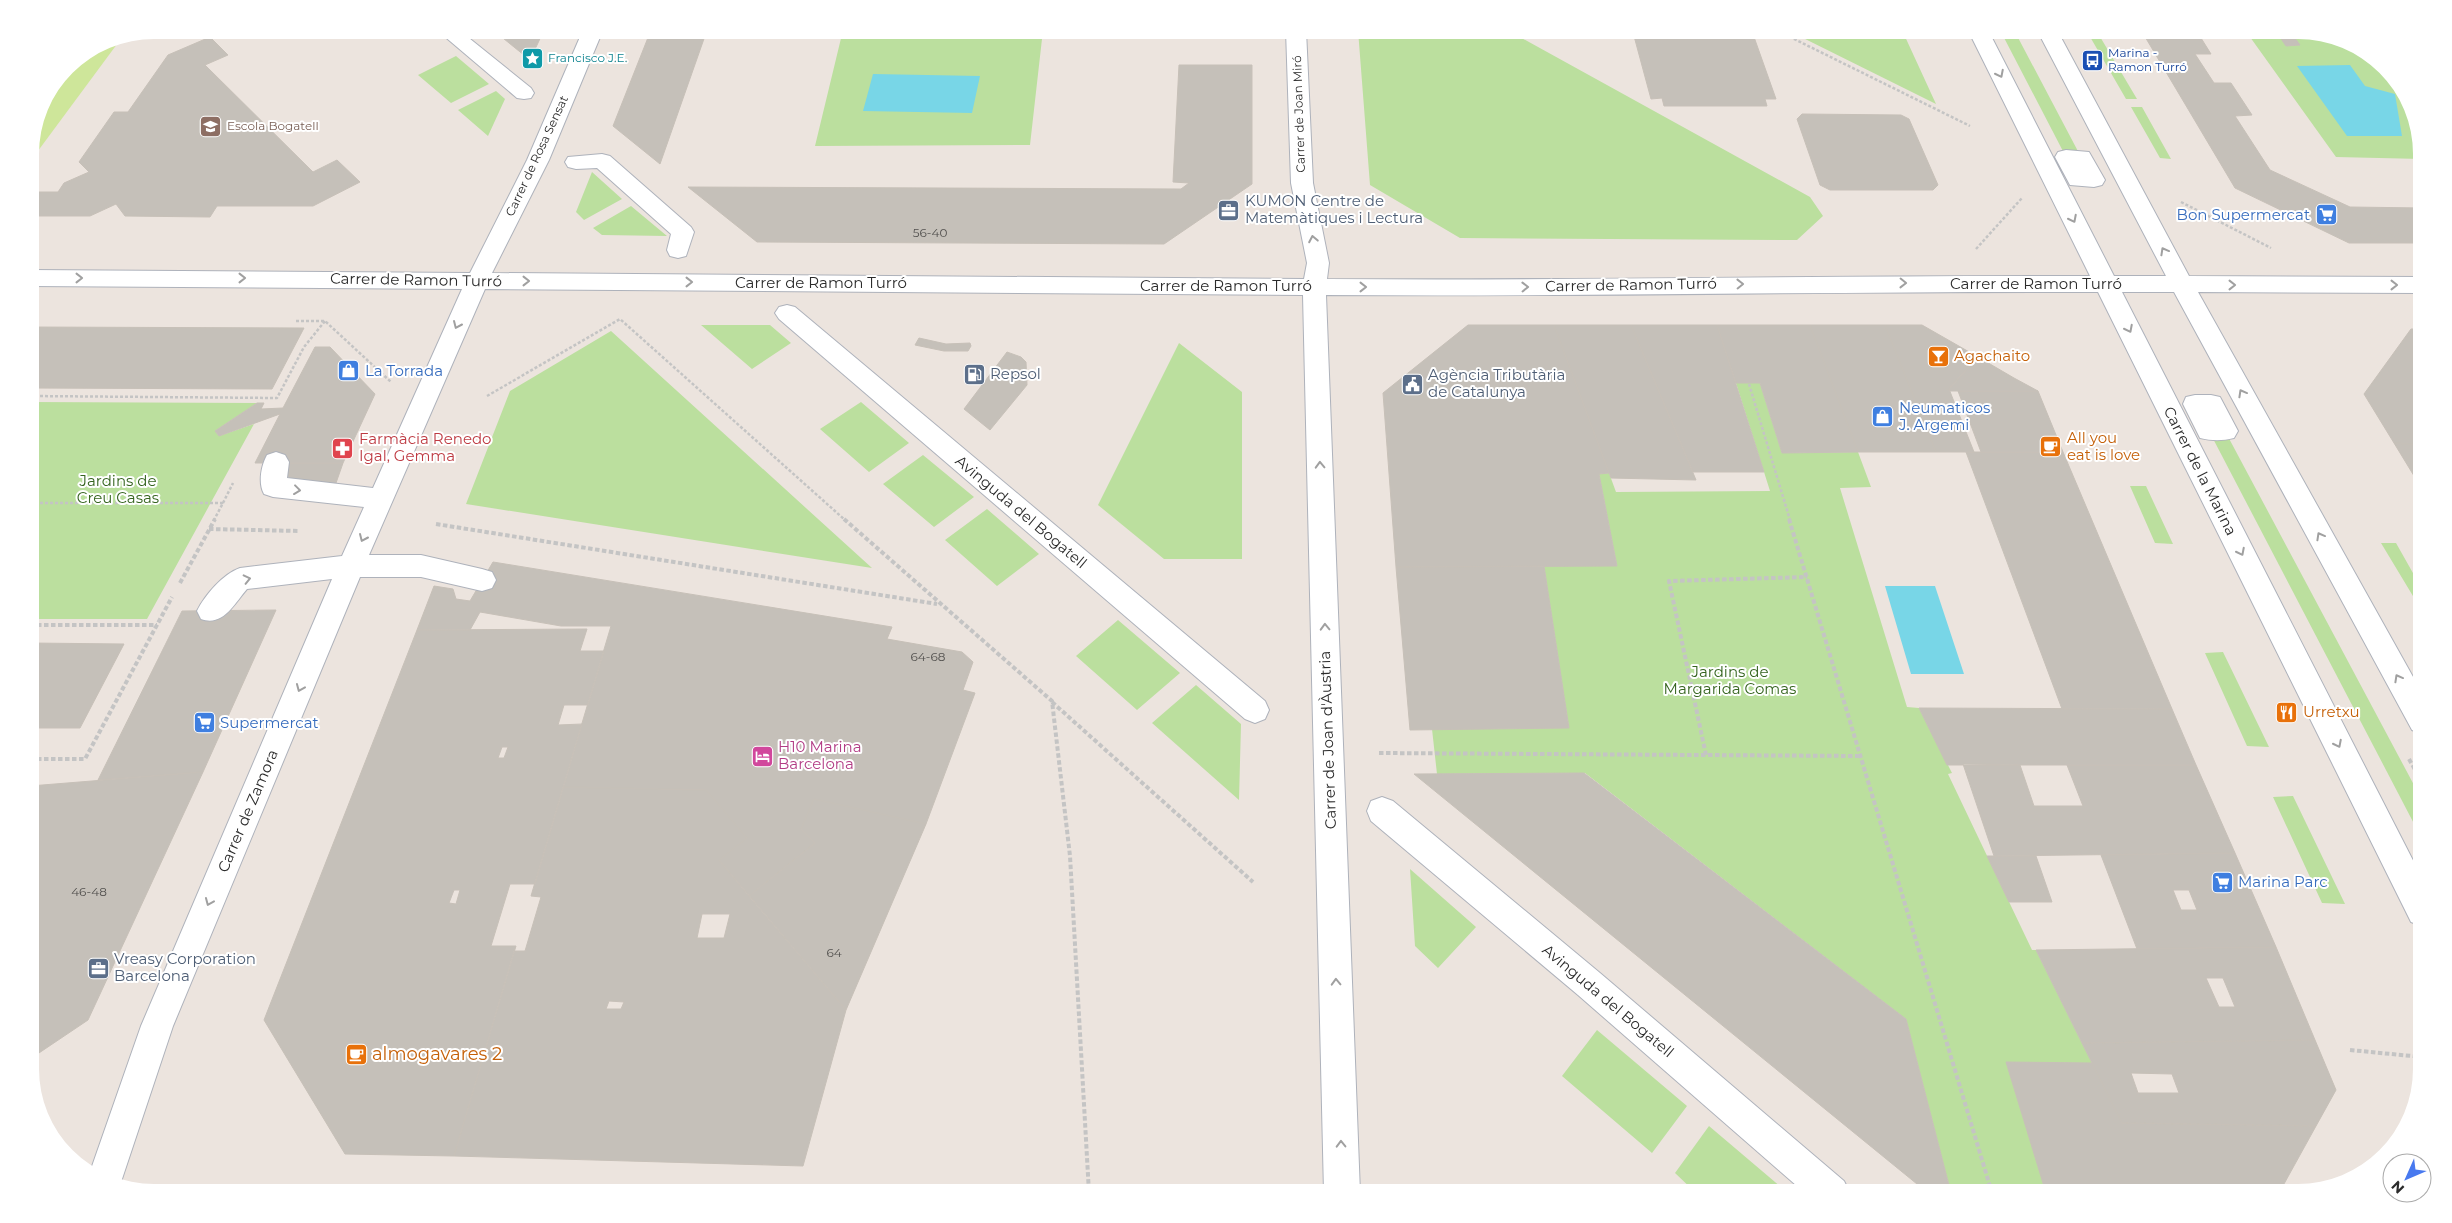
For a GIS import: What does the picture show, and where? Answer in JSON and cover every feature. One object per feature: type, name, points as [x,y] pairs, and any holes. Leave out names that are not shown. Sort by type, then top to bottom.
[{"type":"street","points":[[458,39],[524,93]]},
{"type":"street","name":"Carrer de Rosa Sensat","points":[[477,281],[538,160],[589,39]]},
{"type":"street","name":"Carrer de Joan Miró","points":[[1296,39],[1302,184],[1318,263],[1314,287]]},
{"type":"street","name":"Carrer de la Marina","points":[[1983,39],[2413,893]]},
{"type":"street","points":[[2052,39],[2183,286],[2413,705]]},
{"type":"street","points":[[576,162],[602,161],[683,232],[678,250]]},
{"type":"street","name":"Carrer de Ramon Turró","points":[[39,278],[1451,288],[1844,283],[2183,286],[2413,285]]},
{"type":"street","name":"Carrer de Zamora","points":[[107,1174],[157,1026],[350,566],[477,281]]},
{"type":"street","name":"Carrer de Joan d'Àustria","points":[[1314,287],[1342,1184]]},
{"type":"street","name":"Avinguda del Bogatell","points":[[787,313],[1256,710]]},
{"type":"street","points":[[276,462],[273,487],[380,499]]},
{"type":"street","points":[[211,610],[240,579],[350,566],[421,566],[482,580]]},
{"type":"street","name":"Avinguda del Bogatell","points":[[1382,811],[1589,984],[1822,1184]]},
{"type":"path","points":[[1794,39],[1970,126]]},
{"type":"path","points":[[2174,198],[2271,248]]},
{"type":"path","points":[[487,396],[620,320],[939,604],[1052,701],[1253,882]]},
{"type":"path","points":[[296,321],[325,322],[395,386]]},
{"type":"path","points":[[39,396],[277,398],[304,347],[325,322]]},
{"type":"path","points":[[1749,384],[1989,1184]]},
{"type":"path","points":[[39,503],[223,503],[85,759],[39,759]]},
{"type":"path","points":[[436,524],[939,604]]},
{"type":"path","points":[[209,529],[302,531]]},
{"type":"path","points":[[1706,755],[1669,581],[1807,577]]},
{"type":"path","points":[[39,625],[157,625]]},
{"type":"path","points":[[1052,701],[1070,856],[1088,1184]]},
{"type":"path","points":[[1379,752],[1860,756]]},
{"type":"path","points":[[2350,1050],[2413,1056]]},
{"type":"green space","points":[[841,39],[1042,39],[1030,145],[815,146]]},
{"type":"green space","points":[[1359,39],[1523,39],[1810,197],[1823,216],[1797,240],[1460,238],[1370,185]]},
{"type":"green space","points":[[1805,39],[1906,39],[1936,104]]},
{"type":"green space","points":[[2005,39],[2019,39],[2081,157],[2066,157]]},
{"type":"green space","points":[[2091,39],[2101,39],[2137,99],[2126,99]]},
{"type":"green space","points":[[2251,39],[2306,39],[2336,45],[2362,58],[2374,67],[2394,90],[2407,116],[2411,131],[2413,159],[2336,157]]},
{"type":"green space","points":[[116,45],[39,150],[47,109],[62,84],[72,72],[90,58]]},
{"type":"green space","points":[[456,56],[489,84],[451,103],[418,75]]},
{"type":"green space","points":[[496,91],[505,99],[488,136],[458,110]]},
{"type":"green space","points":[[2131,107],[2142,107],[2171,159],[2160,158]]},
{"type":"green space","points":[[592,172],[622,199],[584,220],[576,212]]},
{"type":"green space","points":[[631,206],[667,236],[602,235],[593,228]]},
{"type":"green space","points":[[701,325],[770,325],[791,343],[752,369]]},
{"type":"green space","points":[[611,331],[872,568],[466,504],[510,391]]},
{"type":"green space","points":[[1179,343],[1242,392],[1242,559],[1164,559],[1098,505]]},
{"type":"green space","name":"Jardins de Margarida Comas","points":[[1736,383],[1760,383],[1782,453],[1858,452],[1871,487],[1840,488],[1907,707],[1919,708],[1952,773],[1948,774],[2032,950],[2036,950],[2092,1063],[2049,1184],[1949,1184],[1906,1019],[1585,773],[1437,774],[1432,729],[1569,728],[1544,566],[1617,566],[1599,474],[1609,473],[1616,492],[1770,491]]},
{"type":"green space","name":"Jardins de Creu Casas","points":[[39,402],[257,403],[215,431],[219,436],[254,424],[147,619],[39,619]]},
{"type":"green space","points":[[861,402],[909,443],[869,472],[820,429]]},
{"type":"green space","points":[[2209,431],[2225,431],[2413,783],[2413,822]]},
{"type":"green space","points":[[923,455],[974,497],[934,527],[883,484]]},
{"type":"green space","points":[[2130,486],[2146,486],[2173,544],[2155,543]]},
{"type":"green space","points":[[987,509],[1039,554],[997,586],[945,540]]},
{"type":"green space","points":[[2381,543],[2396,543],[2413,573],[2413,596]]},
{"type":"green space","points":[[1118,620],[1180,673],[1137,710],[1076,656]]},
{"type":"green space","points":[[2223,652],[2269,747],[2247,746],[2205,653]]},
{"type":"green space","points":[[1196,685],[1241,724],[1239,800],[1152,723]]},
{"type":"green space","points":[[2293,796],[2345,904],[2322,903],[2273,797]]},
{"type":"green space","points":[[1410,869],[1476,927],[1438,968],[1415,946]]},
{"type":"green space","points":[[1597,1030],[1687,1106],[1652,1153],[1562,1076]]},
{"type":"green space","points":[[1709,1126],[1777,1184],[1687,1184],[1675,1173]]},
{"type":"water","points":[[2350,65],[2365,86],[2395,94],[2402,136],[2347,136],[2297,66]]},
{"type":"water","points":[[873,74],[980,76],[972,113],[863,111]]},
{"type":"water","points":[[1885,586],[1935,586],[1964,674],[1911,674]]},
{"type":"building","points":[[205,39],[212,39],[228,55],[205,65],[313,172],[337,160],[360,182],[313,206],[217,206],[210,217],[125,216],[116,204],[90,216],[39,216],[39,192],[58,192],[64,183],[89,172],[79,162],[114,112],[128,112],[168,55]]},
{"type":"building","points":[[504,39],[540,39],[530,60]]},
{"type":"building","points":[[647,39],[704,39],[660,164],[613,126]]},
{"type":"building","points":[[1635,39],[1755,39],[1776,99],[1765,99],[1767,106],[1664,106],[1662,98],[1651,99]]},
{"type":"building","points":[[2146,39],[2202,39],[2211,54],[2195,54],[2214,83],[2231,83],[2252,115],[2235,116],[2270,170],[2350,207],[2413,208],[2413,243],[2349,243],[2235,188]]},
{"type":"building","points":[[2281,39],[2296,39],[2300,45],[2286,46]]},
{"type":"building","points":[[1179,65],[1252,65],[1252,184],[1164,244],[757,242],[688,187],[1181,189],[1189,183],[1173,182]]},
{"type":"building","points":[[1802,114],[1901,115],[1909,119],[1938,185],[1933,190],[1830,190],[1820,185],[1797,119]]},
{"type":"building","points":[[1468,325],[1554,325],[1609,473],[1599,474],[1617,566],[1396,567],[1383,393]]},
{"type":"building","points":[[1554,325],[1631,325],[1696,480],[1611,478]]},
{"type":"building","points":[[1631,325],[1717,325],[1764,472],[1693,472]]},
{"type":"building","points":[[1717,325],[1810,325],[1858,452],[1782,453],[1760,383],[1736,383]]},
{"type":"building","name":"Neumaticos J. Argemi","points":[[1810,325],[1885,325],[1936,452],[1858,452]]},
{"type":"building","points":[[1885,325],[1922,325],[1978,357],[1949,389],[1974,452],[1936,452]]},
{"type":"building","points":[[39,327],[304,328],[272,389],[39,388]]},
{"type":"building","points":[[2411,329],[2413,329],[2413,444],[2394,443],[2364,394]]},
{"type":"building","points":[[919,338],[946,344],[970,343],[971,346],[968,351],[944,351],[915,345]]},
{"type":"building","points":[[315,347],[330,347],[375,394],[343,463],[255,463],[280,414],[219,436],[215,431],[257,403],[264,403],[261,409],[283,408]]},
{"type":"building","points":[[1007,352],[1021,357],[1026,362],[1027,385],[990,430],[964,409]]},
{"type":"building","points":[[1978,357],[2038,391],[1950,391],[1949,389]]},
{"type":"building","points":[[1958,391],[2038,391],[2063,452],[1981,452]]},
{"type":"building","points":[[2394,443],[2413,444],[2413,474]]},
{"type":"building","points":[[1966,452],[2063,452],[2172,709],[2062,709]]},
{"type":"building","points":[[288,463],[343,463],[336,483],[297,480],[286,476]]},
{"type":"building","name":"H10 Marina Barcelona","points":[[493,562],[892,627],[887,639],[962,652],[973,662],[963,690],[975,693],[926,824],[814,799],[801,829],[815,843],[749,896],[719,860],[747,838],[706,790],[563,787],[611,626],[561,626],[480,612],[470,630],[417,630],[434,586],[453,589],[456,599],[470,601]]},
{"type":"building","points":[[1544,566],[1569,728],[1410,730],[1396,567]]},
{"type":"building","points":[[276,610],[203,772],[98,780],[182,611]]},
{"type":"building","points":[[587,629],[580,651],[604,651],[588,705],[564,705],[558,725],[582,724],[535,884],[510,884],[491,946],[516,946],[454,1156],[345,1154],[264,1020],[417,630]],"holes":[[[502,747],[508,747],[504,758],[498,758]],[[454,890],[460,890],[456,904],[449,903]]]},
{"type":"building","points":[[39,643],[124,644],[80,728],[39,728]]},
{"type":"building","points":[[1919,708],[2172,709],[2196,765],[1947,765]]},
{"type":"building","points":[[1963,764],[2020,765],[2034,806],[2083,806],[2067,765],[2196,765],[2235,853],[1994,856]]},
{"type":"building","points":[[203,772],[88,1020],[39,1053],[39,785]]},
{"type":"building","points":[[1584,773],[1906,1019],[1949,1184],[1917,1184],[1414,774]]},
{"type":"building","points":[[563,787],[706,790],[747,838],[719,860],[846,1010],[803,1166],[454,1156],[514,951],[525,951],[541,897],[531,896]],"holes":[[[702,914],[730,914],[724,938],[697,938]],[[609,1001],[624,1002],[621,1009],[606,1009]]]},
{"type":"building","points":[[814,799],[926,824],[846,1010],[749,896],[815,843],[801,829]]},
{"type":"building","points":[[2235,853],[2276,947],[2137,949],[2101,855]],"holes":[[[2173,890],[2189,890],[2197,910],[2181,910]]]},
{"type":"building","points":[[1987,856],[2036,856],[2052,902],[2009,902]]},
{"type":"building","points":[[2276,947],[2315,1040],[2082,1043],[2036,950]],"holes":[[[2206,978],[2223,978],[2235,1007],[2219,1007]]]},
{"type":"building","points":[[2315,1040],[2336,1090],[2316,1126],[2122,1123],[2082,1043]],"holes":[[[2131,1073],[2172,1074],[2179,1093],[2138,1093]]]},
{"type":"building","points":[[2006,1062],[2092,1063],[2122,1123],[2316,1126],[2284,1184],[2043,1184]]},
{"type":"place","name":"Francisco J.E.","points":[[532,58]]},
{"type":"place","name":"Marina - Ramon Turró","points":[[2092,60]]},
{"type":"place","name":"Escola Bogatell","points":[[211,126]]},
{"type":"place","name":"KUMON Centre de Matemàtiques i Lectura","points":[[1229,210]]},
{"type":"place","name":"Bon Supermercat","points":[[2326,215]]},
{"type":"place","name":"Agachaito","points":[[1938,356]]},
{"type":"place","name":"La Torrada","points":[[349,371]]},
{"type":"place","name":"Repsol","points":[[974,374]]},
{"type":"place","name":"Agència Tributària de Catalunya","points":[[1412,384]]},
{"type":"place","name":"Neumaticos J. Argemi","points":[[1883,417]]},
{"type":"place","name":"All you eat is love","points":[[2051,447]]},
{"type":"place","name":"Farmàcia Renedo Igal, Gemma","points":[[343,448]]},
{"type":"place","name":"Urretxu","points":[[2287,712]]},
{"type":"place","name":"Supermercat","points":[[204,723]]},
{"type":"place","name":"H10 Marina Barcelona","points":[[762,756]]},
{"type":"place","name":"Marina Parc","points":[[2222,882]]},
{"type":"place","name":"Vreasy Corporation Barcelona","points":[[98,968]]},
{"type":"place","name":"almogavares 2","points":[[356,1054]]}]
